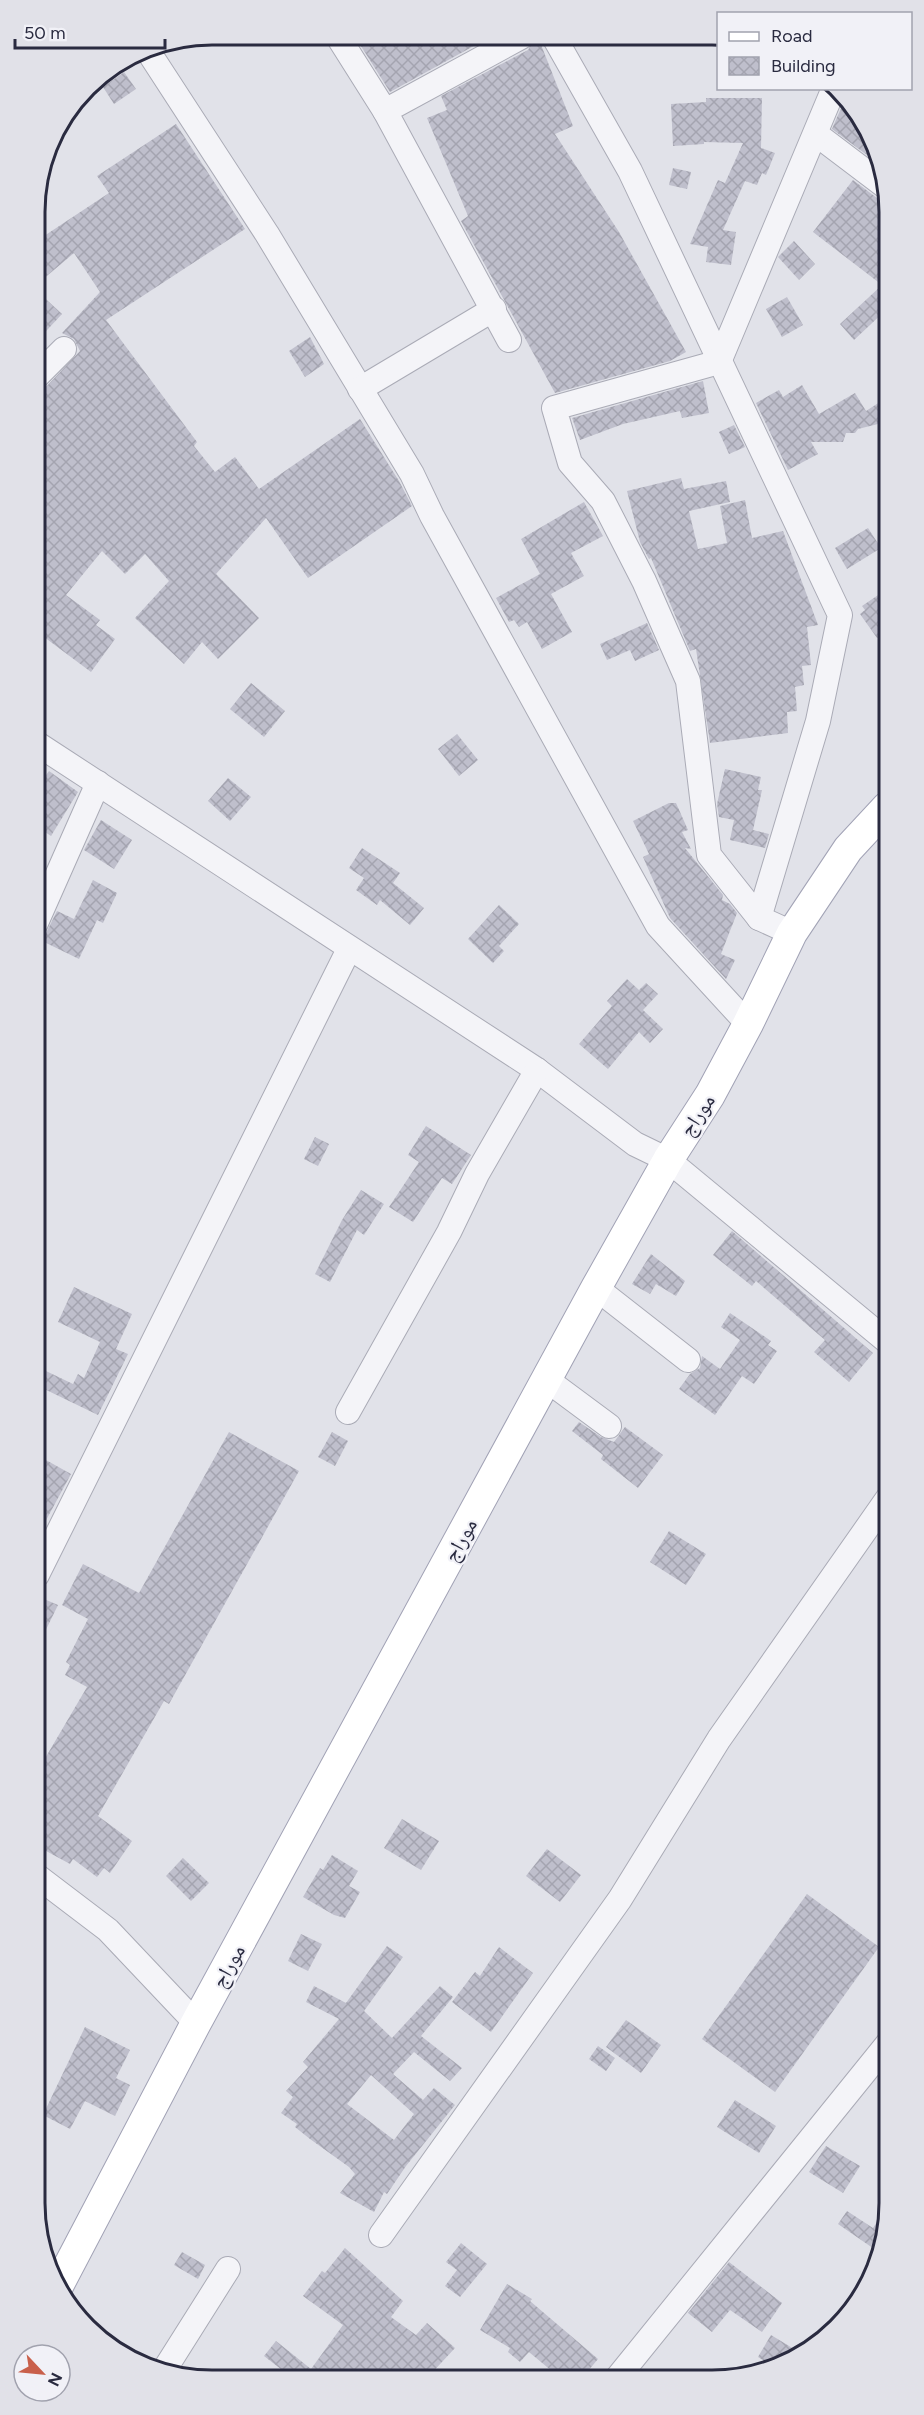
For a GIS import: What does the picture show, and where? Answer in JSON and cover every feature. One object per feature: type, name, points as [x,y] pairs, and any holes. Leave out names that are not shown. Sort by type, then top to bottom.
[{"type":"main road","name":"موراج","points":[[62,2278],[196,2024],[596,1288],[668,1160],[710,1095],[748,1024],[792,933],[848,849],[879,816]]},
{"type":"street","points":[[343,45],[385,111],[509,340]]},
{"type":"street","points":[[385,111],[505,45]]},
{"type":"street","points":[[559,45],[630,171],[840,615],[818,721],[759,918]]},
{"type":"street","points":[[152,57],[267,234],[412,474],[432,516],[658,926],[748,1024]]},
{"type":"street","points":[[719,362],[831,95]]},
{"type":"street","points":[[816,134],[876,179]]},
{"type":"street","points":[[360,389],[494,309]]},
{"type":"street","points":[[45,368],[64,349]]},
{"type":"street","points":[[719,362],[555,408],[570,463],[603,501],[644,581],[688,681],[709,855],[759,918],[792,933]]},
{"type":"street","points":[[45,748],[537,1070],[635,1144],[668,1160],[879,1335]]},
{"type":"street","points":[[45,903],[98,783]]},
{"type":"street","points":[[45,1559],[350,949]]},
{"type":"street","points":[[348,1412],[537,1070]]},
{"type":"street","points":[[596,1288],[688,1360]]},
{"type":"street","points":[[547,1380],[609,1426]]},
{"type":"street","points":[[381,2235],[620,1899],[719,1739],[879,1511]]},
{"type":"street","points":[[45,1881],[108,1930],[196,2024]]},
{"type":"street","points":[[624,2370],[879,2054]]},
{"type":"street","points":[[168,2364],[228,2269]]},
{"type":"building","points":[[360,45],[476,45],[390,92]]},
{"type":"building","points":[[531,45],[541,45],[573,126],[555,134],[619,232],[686,352],[670,361],[555,393],[461,221],[468,216],[427,118],[447,110],[441,96],[528,50]]},
{"type":"building","points":[[124,72],[136,89],[114,104],[103,87]]},
{"type":"building","points":[[706,98],[762,98],[761,148],[775,153],[766,175],[762,173],[757,185],[745,181],[723,230],[736,232],[731,265],[706,262],[708,247],[690,244],[718,180],[725,183],[743,143],[704,142],[704,144],[673,146],[671,104],[706,102]]},
{"type":"building","points":[[842,107],[857,128],[870,157],[832,129]]},
{"type":"building","points":[[176,124],[245,229],[106,320],[197,442],[194,446],[215,472],[235,457],[259,489],[360,419],[412,506],[308,578],[266,518],[216,574],[259,618],[218,659],[202,642],[184,664],[135,618],[169,581],[145,554],[125,574],[102,551],[66,595],[100,620],[96,625],[115,639],[91,672],[45,638],[45,388],[80,351],[74,339],[62,333],[100,292],[74,253],[45,278],[45,235],[109,193],[97,176]]},
{"type":"building","points":[[673,168],[691,172],[687,189],[669,185]]},
{"type":"building","points":[[853,180],[878,198],[879,283],[813,232]]},
{"type":"building","points":[[794,241],[815,264],[799,280],[778,257]]},
{"type":"building","points":[[879,288],[879,317],[854,340],[840,324]]},
{"type":"building","points":[[787,297],[803,325],[782,337],[766,309]]},
{"type":"building","points":[[45,298],[62,314],[45,332]]},
{"type":"building","points":[[310,337],[324,364],[305,377],[289,351]]},
{"type":"building","points":[[703,381],[709,413],[682,418],[680,411],[623,424],[580,440],[572,418]]},
{"type":"building","points":[[802,385],[819,414],[855,393],[866,411],[879,403],[879,424],[858,429],[855,433],[846,433],[843,442],[811,442],[818,454],[788,470],[756,403],[779,390],[783,397]]},
{"type":"building","points":[[734,425],[745,447],[729,454],[719,432]]},
{"type":"building","points":[[681,478],[684,489],[726,481],[730,502],[689,511],[698,549],[727,543],[720,506],[745,500],[752,538],[783,531],[818,625],[807,627],[811,665],[802,666],[804,685],[795,687],[797,711],[787,712],[788,733],[710,743],[696,649],[690,651],[651,558],[649,559],[640,542],[627,491]]},
{"type":"building","points":[[584,502],[603,536],[571,553],[584,576],[551,594],[572,632],[542,649],[527,622],[519,627],[514,620],[509,622],[496,598],[540,574],[521,539]]},
{"type":"building","points":[[868,528],[879,545],[879,549],[847,569],[835,548]]},
{"type":"building","points":[[879,594],[879,637],[877,638],[860,614],[865,610],[862,606]]},
{"type":"building","points":[[647,623],[659,650],[635,661],[630,650],[607,660],[600,644]]},
{"type":"building","points":[[251,683],[285,711],[264,737],[230,709]]},
{"type":"building","points":[[457,734],[478,760],[459,776],[438,749]]},
{"type":"building","points":[[725,769],[761,777],[758,790],[762,790],[753,830],[769,834],[765,848],[730,840],[734,820],[719,817],[717,804]]},
{"type":"building","points":[[49,771],[78,792],[51,836],[45,832],[45,777]]},
{"type":"building","points":[[228,778],[251,797],[230,821],[208,801]]},
{"type":"building","points":[[669,803],[676,803],[688,830],[682,832],[691,849],[685,848],[723,895],[722,900],[730,904],[737,913],[721,954],[735,960],[726,979],[670,918],[643,857],[649,854],[633,821]]},
{"type":"building","points":[[101,820],[132,840],[114,869],[84,850]]},
{"type":"building","points":[[362,848],[400,873],[393,883],[424,908],[410,925],[380,900],[377,905],[356,890],[364,878],[349,868]]},
{"type":"building","points":[[93,880],[117,893],[103,923],[97,920],[79,959],[45,942],[45,935],[57,911],[74,919]]},
{"type":"building","points":[[499,905],[519,924],[499,946],[504,951],[493,963],[468,939]]},
{"type":"building","points":[[627,979],[639,990],[646,983],[658,994],[643,1010],[663,1029],[650,1043],[639,1032],[608,1069],[579,1044],[612,1006],[607,1001]]},
{"type":"building","points":[[426,1126],[471,1155],[452,1184],[442,1178],[413,1222],[389,1207],[419,1162],[408,1155]]},
{"type":"building","points":[[315,1137],[329,1144],[318,1166],[304,1159]]},
{"type":"building","points":[[361,1190],[384,1204],[364,1235],[357,1230],[330,1282],[315,1274],[342,1220]]},
{"type":"building","points":[[732,1231],[873,1353],[849,1382],[814,1352],[825,1340],[756,1281],[752,1286],[713,1255]]},
{"type":"building","points":[[651,1254],[685,1281],[676,1296],[656,1284],[650,1294],[632,1284]]},
{"type":"building","points":[[74,1287],[132,1314],[116,1349],[128,1354],[98,1415],[45,1389],[46,1371],[73,1384],[78,1374],[84,1378],[100,1342],[58,1322]]},
{"type":"building","points":[[730,1313],[771,1341],[768,1345],[777,1351],[754,1384],[742,1376],[715,1415],[679,1389],[690,1374],[700,1368],[702,1356],[720,1369],[740,1340],[721,1327]]},
{"type":"building","points":[[579,1422],[601,1437],[614,1442],[625,1427],[663,1455],[638,1488],[601,1459],[603,1455],[572,1431]]},
{"type":"building","points":[[229,1432],[299,1471],[169,1704],[164,1701],[98,1816],[132,1841],[110,1873],[104,1868],[97,1877],[73,1859],[70,1864],[45,1850],[45,1758],[87,1687],[65,1675],[70,1665],[66,1662],[88,1619],[62,1605],[83,1564],[139,1593]]},
{"type":"building","points":[[332,1432],[348,1441],[335,1466],[318,1457]]},
{"type":"building","points":[[45,1459],[71,1474],[45,1522]]},
{"type":"building","points":[[669,1531],[706,1554],[686,1585],[650,1562]]},
{"type":"building","points":[[45,1599],[58,1605],[45,1632]]},
{"type":"building","points":[[402,1819],[439,1841],[421,1870],[384,1848]]},
{"type":"building","points":[[547,1849],[581,1875],[560,1902],[526,1876]]},
{"type":"building","points":[[332,1855],[358,1871],[349,1886],[360,1892],[345,1918],[334,1915],[303,1897],[320,1868],[323,1870]]},
{"type":"building","points":[[183,1858],[209,1883],[191,1901],[166,1876]]},
{"type":"building","points":[[807,1894],[879,1947],[775,2092],[702,2039]]},
{"type":"building","points":[[301,1934],[322,1944],[308,1971],[288,1961]]},
{"type":"building","points":[[387,1946],[403,1957],[364,2011],[392,2038],[440,1986],[453,1997],[421,2036],[462,2068],[450,2081],[414,2052],[393,2074],[423,2100],[434,2088],[455,2105],[406,2166],[387,2194],[384,2192],[374,2212],[340,2193],[355,2174],[349,2167],[310,2139],[295,2127],[297,2124],[281,2113],[293,2097],[286,2091],[308,2067],[303,2062],[339,2019],[306,2002],[314,1986],[346,2003]],"holes":[[[371,2075],[414,2114],[394,2140],[347,2104]]]},
{"type":"building","points":[[499,1947],[533,1973],[491,2032],[452,2002],[475,1972],[480,1976]]},
{"type":"building","points":[[626,2020],[661,2045],[641,2073],[606,2047]]},
{"type":"building","points":[[85,2027],[130,2050],[116,2078],[130,2085],[115,2116],[85,2101],[70,2129],[45,2116],[45,2111]]},
{"type":"building","points":[[598,2046],[615,2058],[606,2071],[589,2059]]},
{"type":"building","points":[[735,2100],[776,2126],[759,2153],[717,2127]]},
{"type":"building","points":[[826,2146],[860,2166],[843,2193],[809,2172]]},
{"type":"building","points":[[847,2211],[873,2228],[878,2220],[873,2248],[838,2224]]},
{"type":"building","points":[[461,2243],[487,2264],[460,2297],[445,2286],[457,2270],[446,2262]]},
{"type":"building","points":[[345,2248],[403,2301],[391,2317],[416,2335],[427,2323],[455,2348],[435,2370],[282,2370],[264,2356],[276,2341],[311,2369],[343,2325],[303,2296],[322,2271],[325,2273]]},
{"type":"building","points":[[182,2252],[205,2265],[198,2279],[174,2265]]},
{"type":"building","points":[[729,2262],[782,2303],[762,2332],[730,2310],[712,2332],[688,2313]]},
{"type":"building","points":[[507,2284],[532,2299],[530,2301],[598,2359],[589,2370],[551,2370],[529,2352],[520,2362],[508,2352],[510,2348],[480,2330]]},
{"type":"building","points":[[771,2335],[794,2349],[765,2361],[758,2357]]}]
